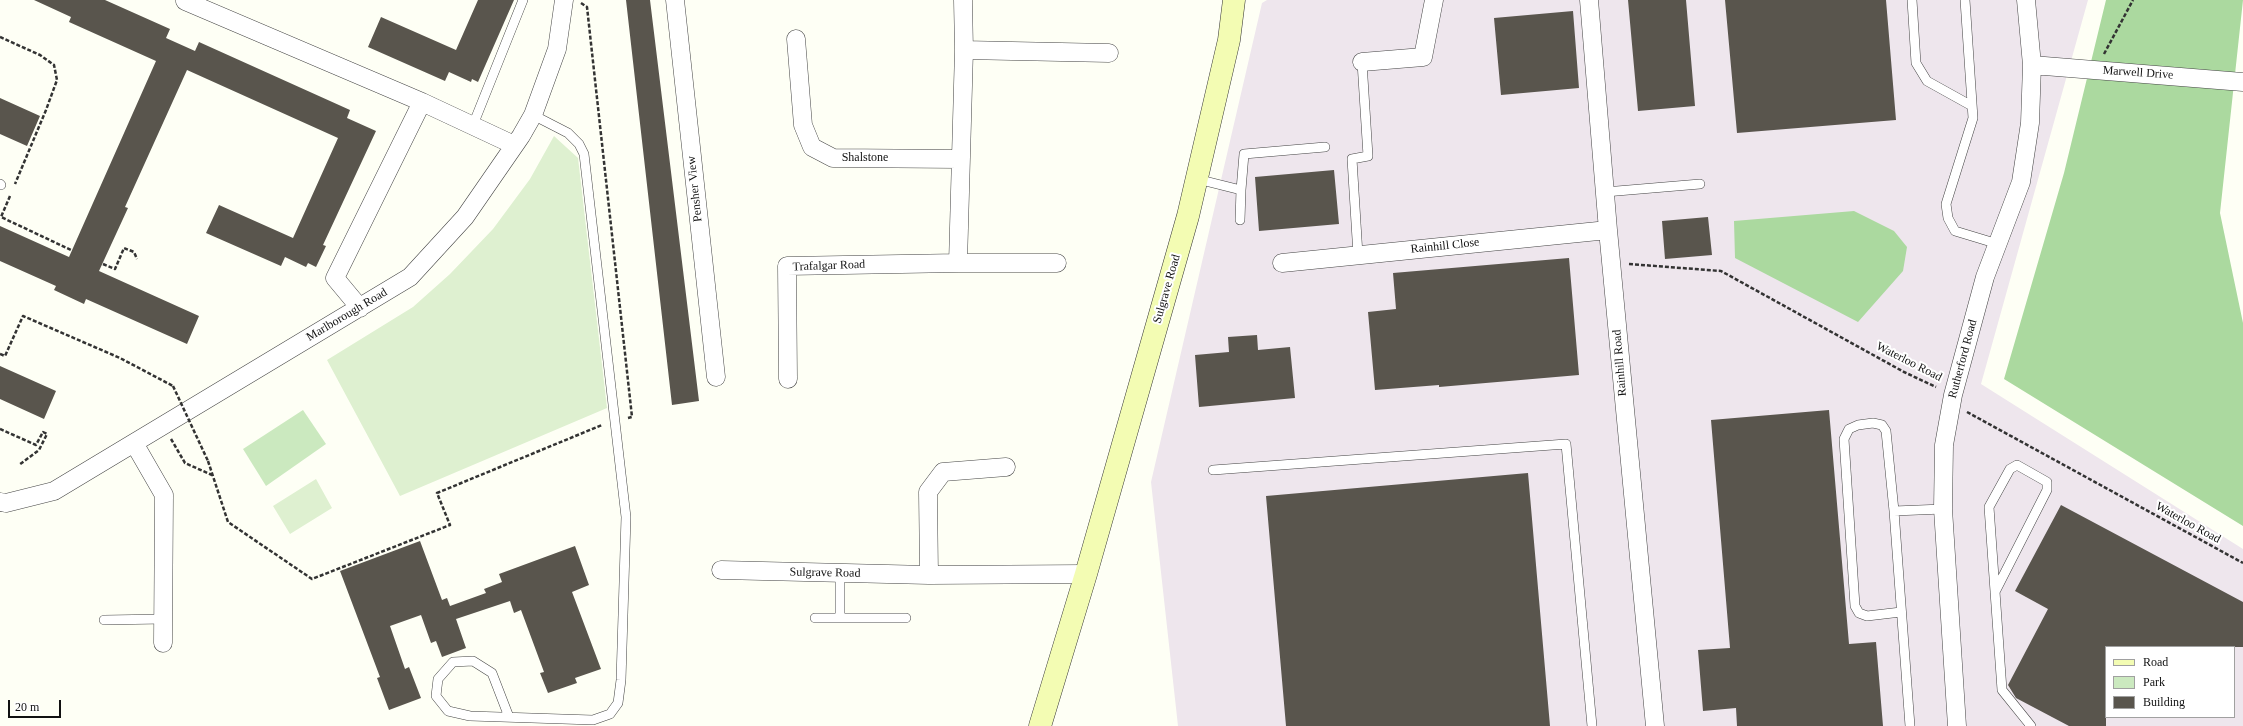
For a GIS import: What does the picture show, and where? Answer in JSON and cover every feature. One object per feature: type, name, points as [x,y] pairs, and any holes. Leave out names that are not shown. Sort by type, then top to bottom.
[{"type":"street","name":"Marlborough Road","points":[[0,502],[6,503],[54,491],[410,277],[465,217],[534,115],[557,49],[564,0]]},
{"type":"street","name":"Pensher View","points":[[675,0],[716,378]]},
{"type":"street","points":[[958,263],[964,50],[963,0]]},
{"type":"street","name":"Sulgrave Road","points":[[1040,726],[1086,574],[1186,224],[1229,40],[1234,0]]},
{"type":"street","points":[[1362,62],[1423,58],[1434,0]]},
{"type":"street","name":"Rainhill Road","points":[[1589,0],[1608,230],[1655,726]]},
{"type":"street","name":"Rutherford Road","points":[[1957,726],[1943,509],[1944,445],[1953,395],[1985,277],[2021,182],[2030,123],[2032,65],[2026,0]]},
{"type":"street","points":[[185,1],[422,102],[514,145]]},
{"type":"street","name":"Shalstone","points":[[796,39],[803,125],[812,147],[833,158],[960,159]]},
{"type":"street","points":[[964,50],[1109,53]]},
{"type":"street","name":"Marwell Drive","points":[[2032,65],[2243,82]]},
{"type":"street","points":[[360,308],[335,278],[422,102]]},
{"type":"street","name":"Rainhill Close","points":[[1282,263],[1608,230]]},
{"type":"street","name":"Trafalgar Road","points":[[788,379],[787,266],[958,263],[1057,264]]},
{"type":"street","points":[[134,443],[164,495],[163,643]]},
{"type":"street","points":[[929,575],[928,492],[943,472],[1006,467]]},
{"type":"street","name":"Sulgrave Road","points":[[721,570],[929,575],[1086,574]]},
{"type":"lane","points":[[473,125],[523,0]]},
{"type":"lane","points":[[1912,0],[1916,63],[1927,81],[1972,106]]},
{"type":"lane","points":[[1965,0],[1973,118],[1946,204],[1948,218],[1955,231],[1998,244]]},
{"type":"lane","points":[[1358,255],[1352,159],[1368,156],[1362,62]]},
{"type":"lane","points":[[509,717],[492,673],[473,661],[453,662],[438,679],[436,696],[448,711],[470,716],[593,720],[610,714],[618,703],[621,680],[626,517],[584,154],[579,144],[568,133],[534,115]]},
{"type":"lane","points":[[1240,220],[1244,154],[1325,147]]},
{"type":"lane","points":[[1197,179],[1241,190]]},
{"type":"lane","points":[[1605,192],[1700,184]]},
{"type":"lane","points":[[1901,612],[1867,616],[1859,613],[1855,606],[1844,439],[1849,429],[1858,425],[1873,423],[1882,425],[1886,431],[1894,511],[1910,726]]},
{"type":"lane","points":[[1213,470],[1566,444],[1592,726]]},
{"type":"lane","points":[[1995,592],[2047,490],[2048,482],[2017,465],[2010,468],[1989,507],[1995,592],[2002,690],[2031,726]]},
{"type":"lane","points":[[1894,511],[1943,509]]},
{"type":"lane","points":[[840,573],[840,618]]},
{"type":"lane","points":[[814,618],[906,618]]},
{"type":"lane","points":[[104,620],[163,620]]},
{"type":"path","points":[[0,354],[5,356],[23,316],[120,358],[173,386],[208,460],[228,522],[312,579],[450,525],[437,493],[614,420],[632,418],[587,7],[576,0]]},
{"type":"path","points":[[2095,70],[2133,0]]},
{"type":"path","points":[[0,37],[40,55],[54,65],[57,80],[1,217],[71,250]]},
{"type":"path","points":[[102,264],[115,269],[124,248],[134,252],[138,258]]},
{"type":"path","name":"Waterloo Road","points":[[1611,263],[1721,271],[1904,372],[1953,395],[1964,411],[2243,563]]},
{"type":"path","points":[[164,426],[185,462],[213,475]]},
{"type":"path","points":[[0,429],[36,445],[43,432],[47,434],[39,450],[19,466]]},
{"type":"shaded area","points":[[1267,0],[2088,0],[1981,384],[2243,549],[2243,726],[1178,726],[1151,482],[1262,3]]},
{"type":"green space","points":[[2106,0],[2243,0],[2220,213],[2243,323],[2243,526],[2004,379],[2064,173]]},
{"type":"green space","points":[[554,136],[578,158],[607,408],[400,496],[327,360],[413,307],[450,274],[493,229],[530,179]]},
{"type":"green space","points":[[1854,211],[1894,231],[1907,247],[1903,271],[1858,322],[1735,258],[1734,221]]},
{"type":"green space","points":[[303,410],[326,444],[266,486],[243,449]]},
{"type":"green space","points":[[316,479],[332,508],[290,534],[273,506]]},
{"type":"building","points":[[34,0],[105,0],[170,29],[166,38],[195,51],[199,42],[350,110],[347,118],[376,131],[323,245],[326,246],[316,267],[308,263],[306,267],[285,257],[281,266],[206,233],[219,205],[293,238],[338,138],[187,70],[125,207],[128,208],[99,271],[199,316],[187,344],[86,299],[84,304],[54,290],[56,286],[0,261],[0,226],[69,257],[156,61],[69,22],[71,17]]},
{"type":"building","points":[[478,0],[514,0],[478,82],[472,79],[471,82],[449,72],[445,81],[368,47],[381,17],[456,50]]},
{"type":"building","points":[[626,0],[650,0],[699,401],[672,405]]},
{"type":"building","points":[[1628,0],[1686,0],[1695,106],[1638,111]]},
{"type":"building","points":[[1725,0],[1886,0],[1896,120],[1737,133]]},
{"type":"building","points":[[1573,11],[1579,88],[1501,95],[1494,18]]},
{"type":"building","points":[[0,98],[40,116],[27,146],[0,134]]},
{"type":"building","points":[[1334,170],[1339,224],[1259,231],[1255,177]]},
{"type":"building","points":[[1708,217],[1712,255],[1665,259],[1662,221]]},
{"type":"building","points":[[1569,258],[1579,375],[1439,387],[1439,385],[1375,390],[1368,312],[1396,309],[1393,273]]},
{"type":"building","points":[[1257,335],[1258,350],[1290,347],[1295,398],[1199,407],[1195,355],[1229,352],[1228,337]]},
{"type":"building","points":[[0,366],[56,391],[44,419],[0,399]]},
{"type":"building","points":[[1829,410],[1849,644],[1876,642],[1883,726],[1737,726],[1736,708],[1703,711],[1698,650],[1730,648],[1711,420]]},
{"type":"building","points":[[1528,473],[1550,726],[1286,726],[1266,496]]},
{"type":"building","points":[[2061,505],[2243,602],[2243,647],[2105,646],[2106,726],[2069,726],[2016,698],[2008,685],[2048,609],[2015,591]]},
{"type":"building","points":[[420,541],[442,600],[447,598],[450,606],[486,593],[484,589],[502,582],[499,574],[575,546],[589,585],[572,592],[601,669],[575,678],[577,683],[548,693],[540,673],[544,672],[521,610],[514,613],[510,601],[456,619],[466,648],[442,657],[436,641],[431,643],[421,615],[390,626],[405,669],[409,667],[421,698],[389,710],[377,678],[380,677],[340,571]]}]
